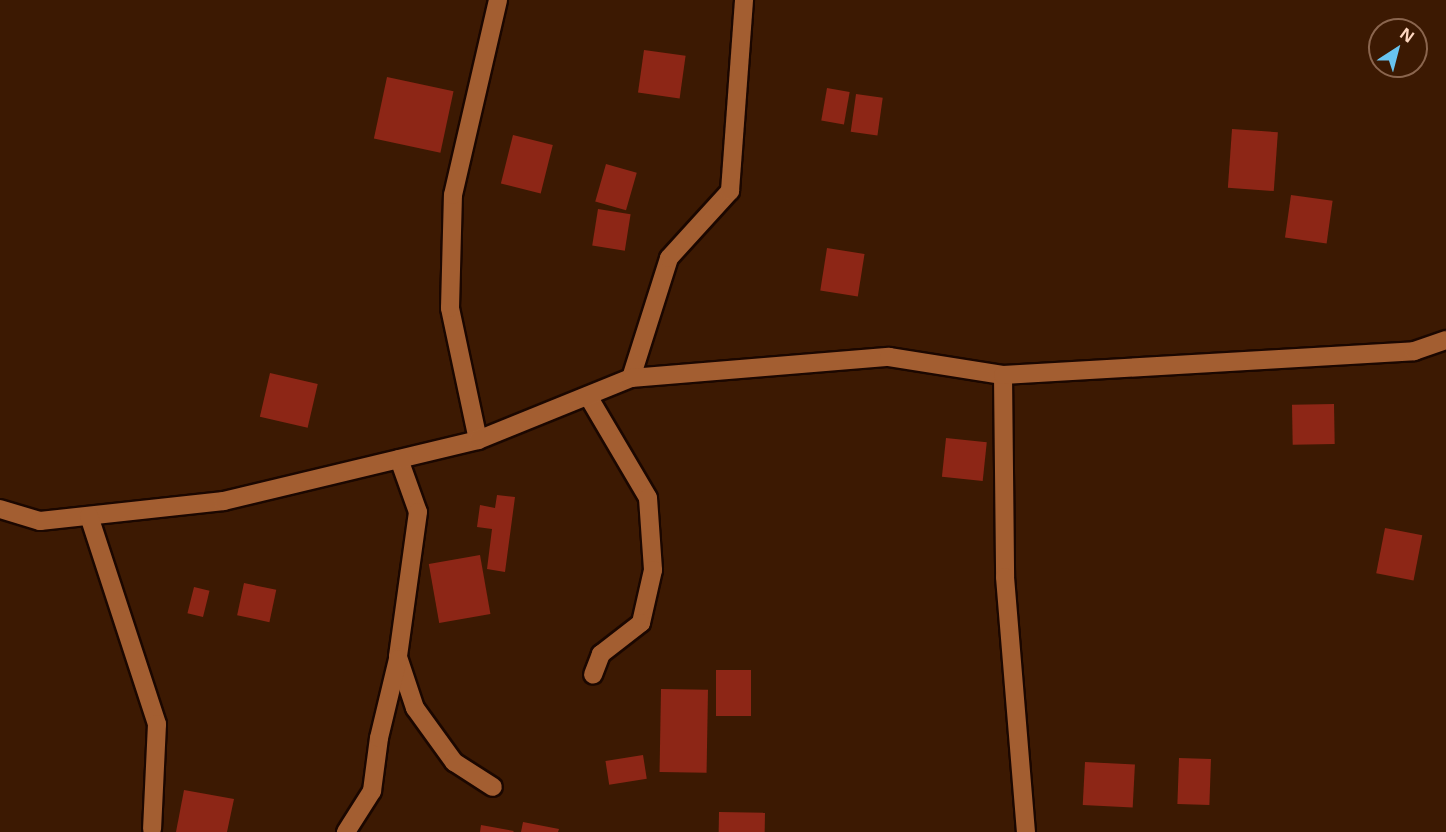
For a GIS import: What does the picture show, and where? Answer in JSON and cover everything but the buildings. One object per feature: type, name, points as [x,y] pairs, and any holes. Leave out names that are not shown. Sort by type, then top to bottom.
[{"type":"street","points":[[478,440],[450,308],[453,195],[498,0]]},
{"type":"street","points":[[631,378],[669,258],[730,191],[744,0]]},
{"type":"street","points":[[0,509],[40,521],[224,501],[478,440],[631,378],[889,357],[1003,375],[1414,351],[1446,340]]},
{"type":"street","points":[[1003,375],[1005,577],[1026,832]]},
{"type":"street","points":[[588,396],[648,498],[653,570],[641,623],[601,654],[593,675]]},
{"type":"street","points":[[346,832],[372,791],[379,738],[398,657],[418,512],[399,459]]},
{"type":"street","points":[[89,516],[157,724],[152,829]]},
{"type":"street","points":[[398,657],[415,708],[454,762],[493,787]]}]
